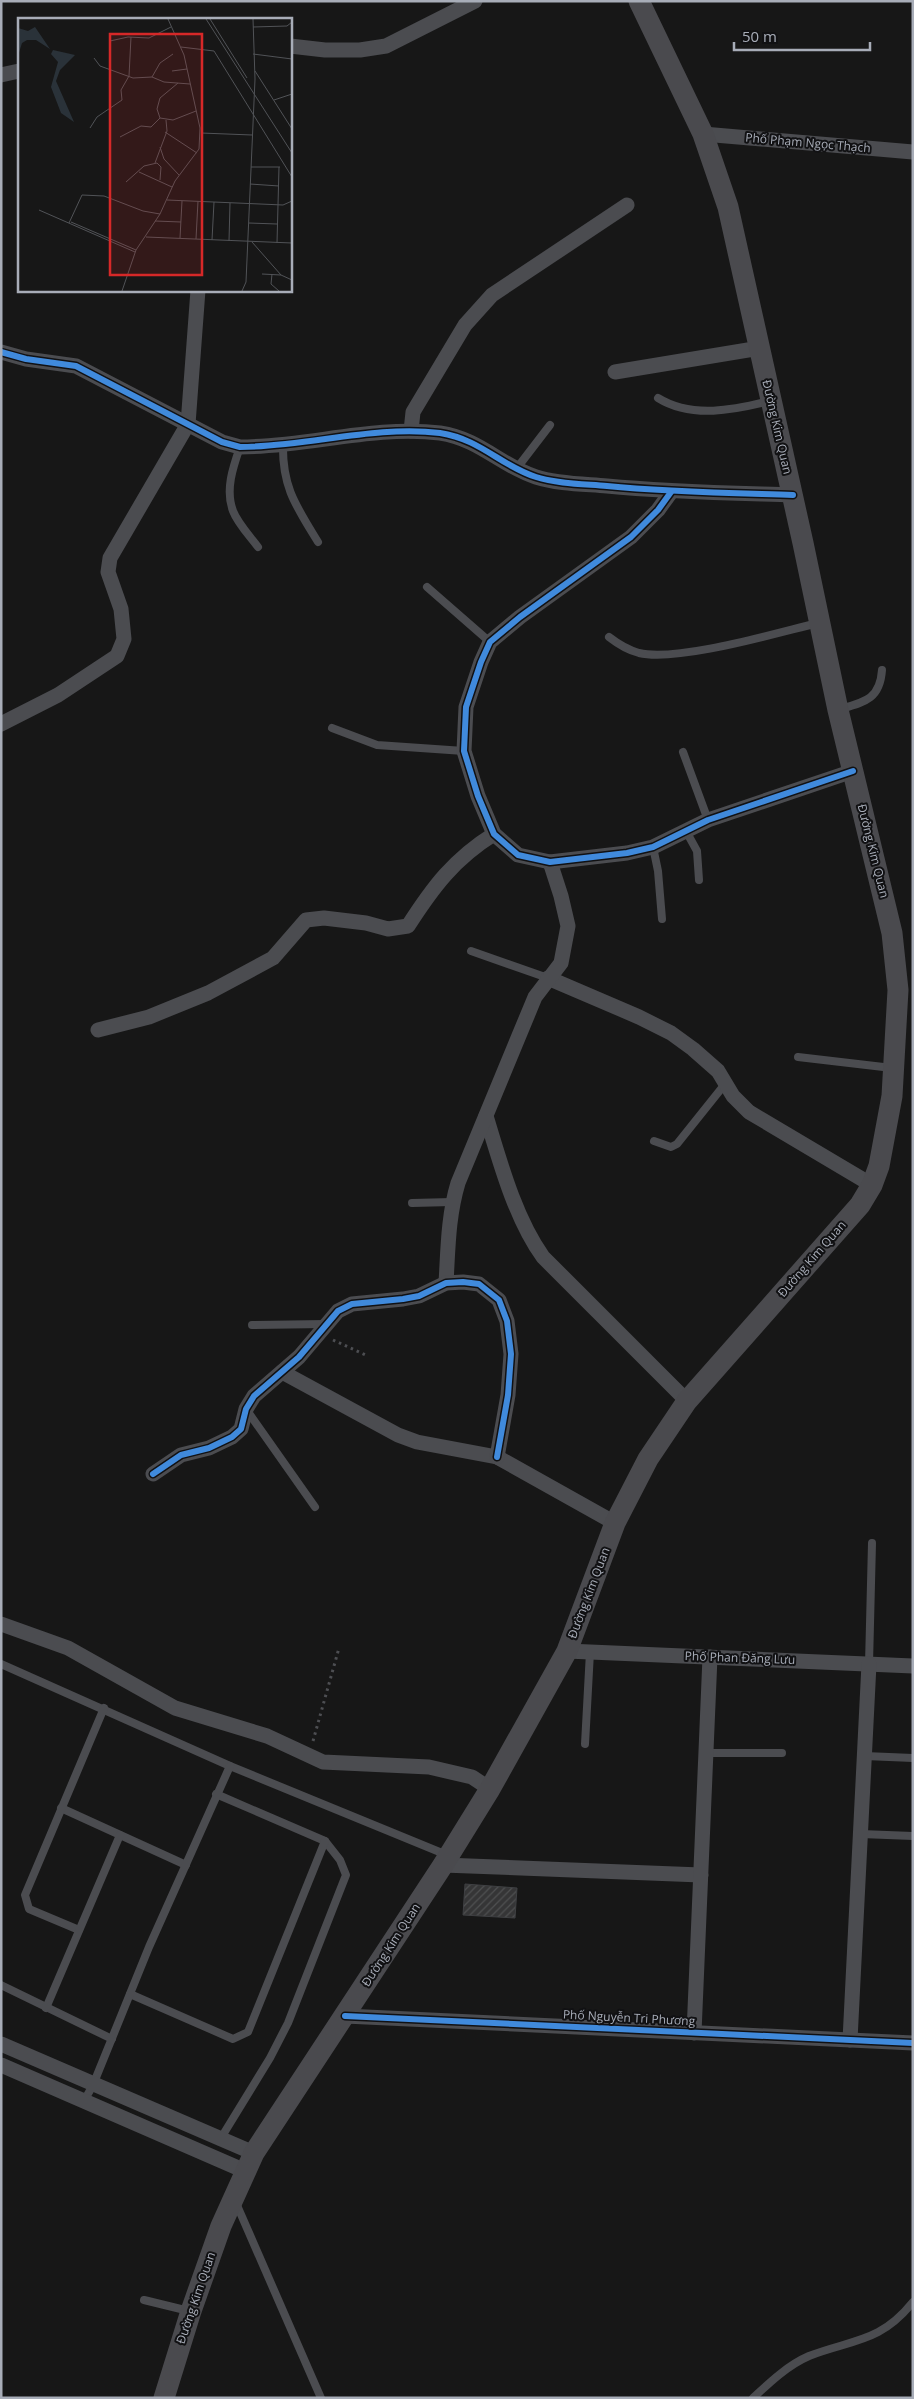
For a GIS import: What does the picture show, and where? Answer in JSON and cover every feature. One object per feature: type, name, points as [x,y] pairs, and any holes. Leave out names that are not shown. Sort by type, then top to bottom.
[{"type":"main road","name":"Đường Kim Quan","points":[[164,2398],[191,2311],[233,2197],[250,2162],[490,1789],[566,1651],[616,1523],[648,1459],[686,1402],[860,1205],[872,1185],[885,1144],[905,991],[838,710],[793,495],[728,207],[703,134],[639,1]]},
{"type":"street","points":[[291,46],[326,50],[360,50],[386,46],[475,1]]},
{"type":"street","points":[[1,75],[18,71]]},
{"type":"street","name":"Phố Phạm Ngọc Thạch","points":[[703,134],[913,152]]},
{"type":"street","points":[[411,431],[413,412],[422,396],[465,325],[492,295],[627,205]]},
{"type":"street","points":[[1,724],[58,694],[117,656],[124,639],[121,609],[108,572],[110,558],[188,424],[198,291]]},
{"type":"street","points":[[615,372],[760,348]]},
{"type":"street","points":[[1,352],[26,359],[76,366],[222,442],[240,447],[411,431],[442,434],[474,442],[517,468],[536,477],[670,492],[793,495]]},
{"type":"street","points":[[670,492],[658,510],[631,537],[520,617],[490,642],[466,708],[464,751],[478,796],[494,834],[518,855],[550,862],[627,853],[652,847],[708,820],[853,771]]},
{"type":"street","points":[[98,1030],[149,1018],[208,993],[273,958],[306,920],[324,918],[366,923],[388,929],[408,926],[428,895],[449,869],[470,849],[494,834]]},
{"type":"street","points":[[446,1284],[452,1202],[534,997],[561,963],[568,926],[562,896],[550,862]]},
{"type":"street","points":[[548,978],[639,1016],[671,1033],[718,1071],[733,1096],[750,1112],[872,1185]]},
{"type":"street","points":[[486,1116],[504,1174],[535,1246],[543,1257],[686,1402]]},
{"type":"street","points":[[154,1474],[181,1455],[209,1448],[232,1437],[241,1429],[246,1409],[254,1396],[299,1357],[338,1311],[352,1304],[419,1296],[446,1284],[479,1284],[499,1300],[507,1321],[511,1354],[508,1395],[497,1456]]},
{"type":"street","points":[[282,1372],[398,1435],[417,1442],[497,1456],[616,1523]]},
{"type":"street","points":[[1,1624],[68,1648],[175,1708],[267,1736],[324,1762],[429,1767],[472,1777],[490,1789]]},
{"type":"street","name":"Phố Phan Đăng Lưu","points":[[566,1651],[913,1666]]},
{"type":"street","points":[[694,2032],[710,1657]]},
{"type":"street","points":[[850,2040],[870,1664]]},
{"type":"street","points":[[446,1860],[701,1875]]},
{"type":"street","name":"Phố Nguyễn Tri Phương","points":[[345,2016],[913,2043]]},
{"type":"street","points":[[1,2044],[93,2085],[221,2138],[250,2162]]},
{"type":"street","points":[[1,2065],[84,2101],[250,2162]]},
{"type":"lane","points":[[658,398],[684,409],[694,411],[749,406],[771,400]]},
{"type":"lane","points":[[517,468],[550,425]]},
{"type":"lane","points":[[283,444],[282,467],[292,499],[318,542]]},
{"type":"lane","points":[[240,447],[232,469],[229,489],[233,512],[258,547]]},
{"type":"lane","points":[[427,587],[490,642]]},
{"type":"lane","points":[[609,637],[621,646],[633,651],[656,655],[719,646],[820,623]]},
{"type":"lane","points":[[838,710],[872,697],[880,684],[882,670]]},
{"type":"lane","points":[[332,728],[377,745],[464,751]]},
{"type":"lane","points":[[683,752],[708,820]]},
{"type":"lane","points":[[686,832],[697,851],[700,880]]},
{"type":"lane","points":[[652,847],[658,871],[662,919]]},
{"type":"lane","points":[[471,951],[548,978]]},
{"type":"lane","points":[[798,1057],[894,1069]]},
{"type":"lane","points":[[654,1141],[671,1147],[677,1144],[725,1084]]},
{"type":"lane","points":[[412,1203],[452,1202]]},
{"type":"lane","points":[[252,1325],[322,1329]]},
{"type":"lane","points":[[246,1409],[315,1507]]},
{"type":"lane","points":[[870,1664],[872,1543]]},
{"type":"lane","points":[[585,1744],[590,1652]]},
{"type":"lane","points":[[1,1664],[446,1860]]},
{"type":"lane","points":[[79,1930],[29,1909],[25,1895],[104,1708]]},
{"type":"lane","points":[[706,1753],[782,1753]]},
{"type":"lane","points":[[865,1756],[913,1758]]},
{"type":"lane","points":[[84,2101],[93,2085],[130,1994],[216,1794],[230,1766]]},
{"type":"lane","points":[[216,1794],[325,1841],[340,1860],[346,1874],[288,2023],[270,2058],[221,2138]]},
{"type":"lane","points":[[61,1808],[186,1865]]},
{"type":"lane","points":[[861,1834],[913,1836]]},
{"type":"lane","points":[[46,2008],[120,1835]]},
{"type":"lane","points":[[130,1994],[233,2040],[248,2032],[325,1841]]},
{"type":"lane","points":[[1,1985],[112,2039]]},
{"type":"lane","points":[[233,2197],[320,2398]]},
{"type":"lane","points":[[144,2300],[191,2311]]},
{"type":"lane","points":[[753,2398],[778,2375],[808,2357],[867,2339],[883,2330],[900,2318],[913,2302]]},
{"type":"path","points":[[322,1329],[368,1356]]},
{"type":"path","points":[[308,1755],[318,1729],[339,1648]]},
{"type":"building","points":[[465,1884],[517,1888],[515,1918],[463,1915]]},
{"type":"cycle path","points":[[1,352],[26,359],[76,366],[222,442],[240,447],[290,444],[390,432],[440,433],[467,441],[523,472],[553,481],[654,490],[793,495]]},
{"type":"cycle path","points":[[671,492],[658,510],[631,537],[520,617],[490,642],[481,662],[466,707],[464,751],[478,796],[494,834],[518,855],[550,862],[627,853],[653,847],[708,820],[853,771]]},
{"type":"cycle path","points":[[153,1474],[181,1455],[209,1448],[232,1437],[241,1429],[246,1409],[254,1396],[299,1357],[338,1311],[352,1304],[419,1296],[446,1283],[463,1282],[479,1284],[499,1300],[507,1321],[511,1354],[508,1395],[497,1457]]},
{"type":"cycle path","points":[[345,2016],[913,2043]]}]
